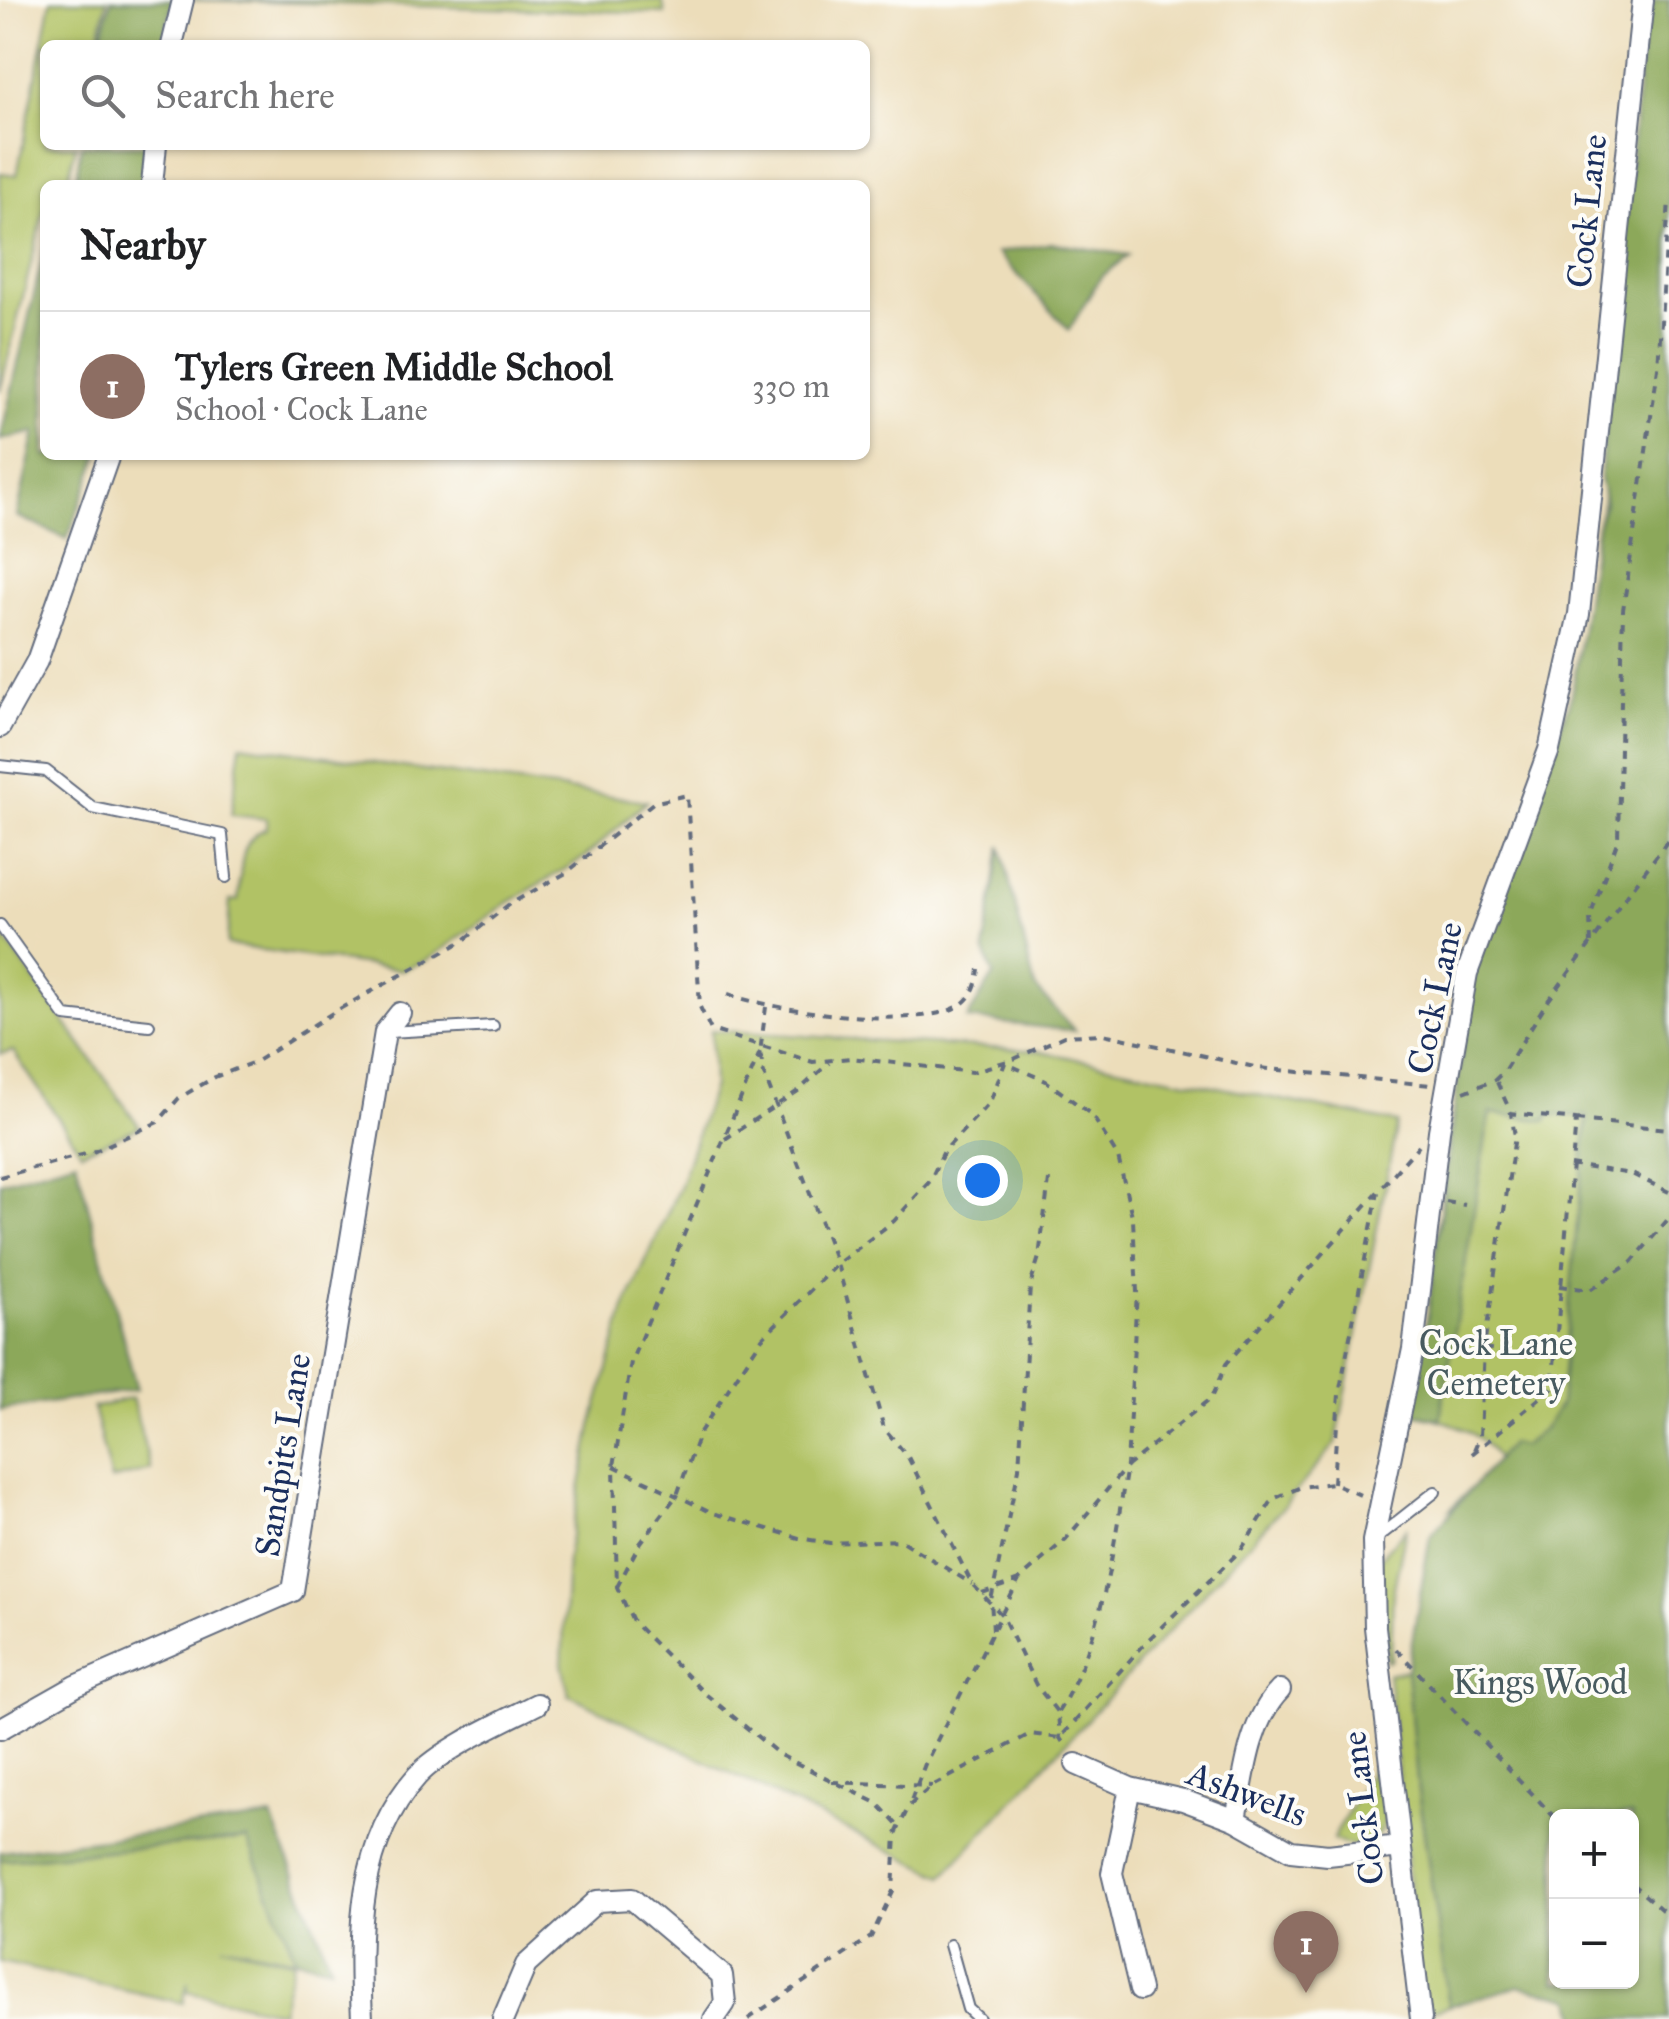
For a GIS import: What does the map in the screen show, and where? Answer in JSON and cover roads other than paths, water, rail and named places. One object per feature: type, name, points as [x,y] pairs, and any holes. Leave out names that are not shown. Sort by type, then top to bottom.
[{"type":"street","points":[[173,40],[183,0]]},
{"type":"street","name":"Cock Lane","points":[[1421,2019],[1375,1627],[1374,1541],[1412,1349],[1439,1131],[1467,972],[1564,700],[1586,565],[1613,256],[1643,0]]},
{"type":"street","points":[[152,180],[156,150]]},
{"type":"street","points":[[0,727],[37,661],[107,460]]},
{"type":"street","name":"Sandpits Lane","points":[[0,1730],[76,1686],[293,1591],[385,1032],[400,1013]]},
{"type":"street","points":[[1236,1820],[1248,1750],[1270,1700],[1280,1690]]},
{"type":"street","points":[[362,2019],[366,1877],[380,1827],[419,1774],[537,1704]]},
{"type":"street","name":"Ashwells","points":[[1076,1764],[1130,1788],[1184,1800],[1236,1820],[1291,1851],[1328,1855],[1400,1847]]},
{"type":"street","points":[[1130,1788],[1112,1873],[1140,1990]]},
{"type":"street","points":[[502,2019],[526,1965],[598,1901],[632,1899],[722,1976],[725,2003],[714,2019]]},
{"type":"lane","points":[[0,766],[46,771],[94,808],[222,835],[226,877]]},
{"type":"lane","points":[[0,926],[64,1016],[149,1025]]},
{"type":"lane","points":[[385,1032],[493,1026]]},
{"type":"lane","points":[[1374,1541],[1435,1492]]},
{"type":"lane","points":[[950,1945],[968,2010],[979,2019]]},
{"type":"place","name":"Tylers Green Middle School","points":[[1306,1993]]},
{"type":"park label","name":"Cock Lane Cemetery","points":[[1496,1363]]},
{"type":"park label","name":"Kings Wood","points":[[1540,1682]]}]
